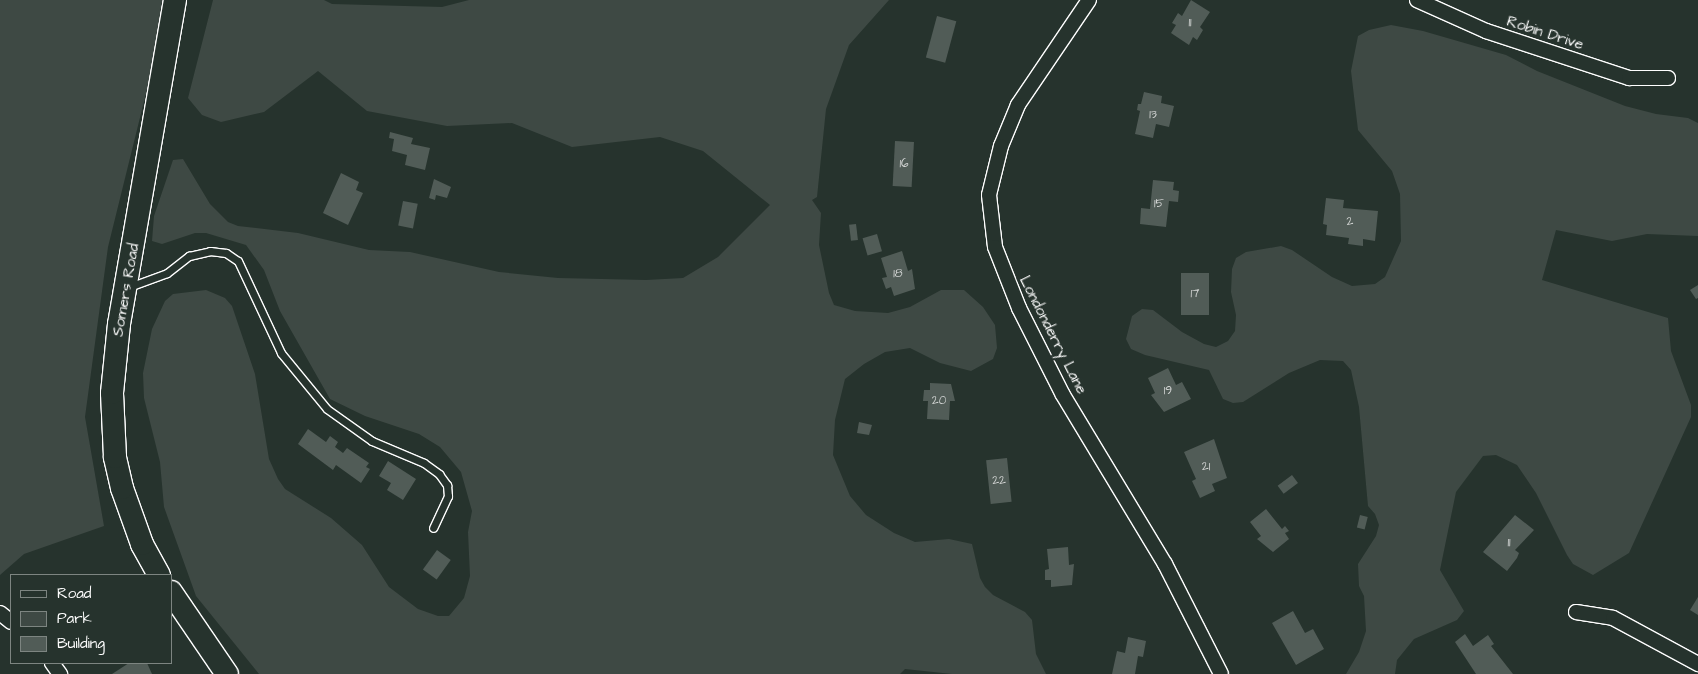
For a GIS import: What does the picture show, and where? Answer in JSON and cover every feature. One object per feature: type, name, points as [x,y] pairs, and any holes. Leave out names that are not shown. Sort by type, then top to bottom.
[{"type":"main road","name":"Somers Road","points":[[159,574],[131,517],[115,457],[113,385],[126,288],[175,0]]},
{"type":"main road","points":[[172,593],[227,674]]},
{"type":"street","name":"Londonderry Lane","points":[[1089,0],[1018,105],[1001,146],[990,196],[995,247],[1019,308],[1064,395],[1165,564],[1221,674]]},
{"type":"street","name":"Robin Drive","points":[[1417,0],[1486,31],[1630,78],[1668,78]]},
{"type":"street","points":[[1576,612],[1613,618],[1698,664]]},
{"type":"street","points":[[0,613],[10,621]]},
{"type":"lane","points":[[126,288],[151,281],[189,256],[203,252],[226,253],[238,261],[281,352],[327,409],[372,441],[424,463],[439,474],[447,484],[448,496],[433,528]]},
{"type":"green space","points":[[0,0],[162,0],[152,69],[108,247],[85,417],[104,526],[24,554],[0,575]]},
{"type":"green space","points":[[213,0],[324,0],[332,4],[442,7],[469,0],[889,0],[849,45],[826,109],[817,197],[812,200],[821,213],[819,245],[829,293],[834,305],[855,311],[888,313],[910,307],[941,290],[964,290],[983,307],[995,325],[997,348],[993,359],[971,371],[940,363],[910,348],[885,352],[864,364],[845,379],[835,420],[833,455],[850,496],[866,515],[894,533],[915,542],[949,539],[972,544],[980,578],[985,587],[993,595],[1025,612],[1032,620],[1036,654],[1046,674],[952,674],[905,669],[900,674],[259,674],[196,596],[164,507],[160,462],[144,398],[143,373],[152,329],[165,301],[173,294],[206,290],[225,298],[232,306],[255,374],[269,459],[278,479],[285,489],[331,518],[362,545],[389,587],[418,609],[438,616],[449,616],[464,598],[470,576],[468,532],[472,511],[461,472],[440,447],[419,434],[365,416],[330,399],[280,311],[264,270],[246,245],[206,233],[195,233],[162,244],[152,241],[154,216],[173,160],[183,159],[210,204],[228,222],[238,226],[298,233],[369,250],[410,252],[499,272],[558,278],[646,280],[683,278],[718,257],[770,205],[703,151],[660,137],[572,147],[512,123],[447,126],[367,111],[318,71],[264,112],[221,122],[202,115],[188,98]]},
{"type":"green space","points":[[1391,25],[1423,31],[1506,55],[1537,71],[1625,106],[1656,114],[1688,118],[1698,123],[1698,236],[1647,234],[1612,241],[1556,230],[1542,280],[1668,318],[1671,351],[1691,405],[1691,417],[1629,553],[1593,575],[1573,564],[1536,493],[1517,465],[1496,455],[1483,456],[1456,492],[1440,570],[1464,611],[1457,620],[1414,639],[1397,660],[1395,674],[1346,674],[1359,652],[1366,631],[1364,596],[1359,586],[1358,564],[1376,536],[1379,525],[1375,514],[1368,506],[1359,407],[1351,370],[1343,361],[1320,360],[1289,373],[1243,402],[1233,403],[1223,399],[1209,370],[1145,355],[1131,349],[1126,339],[1132,316],[1142,309],[1153,310],[1182,332],[1204,344],[1216,347],[1228,341],[1235,331],[1236,315],[1231,292],[1232,269],[1236,258],[1246,252],[1281,246],[1292,250],[1332,277],[1352,286],[1375,284],[1385,277],[1401,241],[1400,194],[1392,171],[1358,130],[1351,71],[1358,36],[1369,30]]},
{"type":"building","points":[[1191,0],[1210,12],[1200,27],[1203,30],[1197,40],[1193,37],[1189,45],[1171,33],[1176,25],[1172,23],[1178,13],[1182,16]]},
{"type":"building","points":[[937,16],[956,21],[945,63],[926,58]]},
{"type":"building","points":[[1144,92],[1162,96],[1161,103],[1174,106],[1169,127],[1156,124],[1153,138],[1135,134],[1140,111],[1137,110],[1138,104],[1141,104]]},
{"type":"building","points":[[390,132],[413,138],[411,144],[430,148],[425,170],[405,165],[407,155],[392,151],[394,139],[389,138]]},
{"type":"building","points":[[895,141],[914,142],[912,187],[893,186]]},
{"type":"building","points":[[341,173],[359,182],[356,190],[363,193],[348,225],[323,213]]},
{"type":"building","points":[[434,179],[451,187],[447,198],[436,195],[435,200],[429,198]]},
{"type":"building","points":[[1153,180],[1174,182],[1173,190],[1179,191],[1178,202],[1169,201],[1166,227],[1140,224],[1141,208],[1150,209]]},
{"type":"building","points":[[1326,198],[1344,200],[1343,208],[1378,211],[1375,241],[1363,239],[1363,246],[1348,244],[1349,238],[1326,235],[1327,225],[1323,224]]},
{"type":"building","points":[[403,201],[418,204],[413,228],[398,226]]},
{"type":"building","points":[[856,224],[858,240],[851,241],[849,225]]},
{"type":"building","points":[[877,234],[882,251],[868,255],[863,238]]},
{"type":"building","points":[[902,251],[908,271],[912,269],[915,289],[894,296],[891,287],[886,289],[882,278],[887,277],[881,258]]},
{"type":"building","points":[[1181,273],[1209,273],[1209,315],[1181,315]]},
{"type":"building","points":[[1698,285],[1698,298],[1696,299],[1690,290]]},
{"type":"building","points":[[1168,368],[1176,385],[1182,382],[1191,399],[1164,412],[1151,395],[1155,393],[1148,378]]},
{"type":"building","points":[[930,383],[951,384],[955,401],[950,401],[949,420],[927,419],[928,401],[923,401],[924,390],[930,390]]},
{"type":"building","points":[[859,422],[872,425],[869,435],[857,433]]},
{"type":"building","points":[[308,429],[326,442],[330,436],[338,442],[335,447],[343,453],[347,448],[369,463],[366,467],[370,469],[361,483],[336,465],[333,470],[298,444]]},
{"type":"building","points":[[1214,439],[1227,478],[1212,484],[1215,491],[1200,498],[1192,481],[1196,479],[1184,452]]},
{"type":"building","points":[[1007,458],[1012,502],[991,504],[986,460]]},
{"type":"building","points":[[388,461],[416,479],[403,500],[387,490],[391,483],[379,476]]},
{"type":"building","points":[[1292,475],[1298,483],[1284,494],[1278,486]]},
{"type":"building","points":[[1266,509],[1282,529],[1285,526],[1289,531],[1285,533],[1289,539],[1273,552],[1257,539],[1261,536],[1250,522]]},
{"type":"building","points":[[1360,515],[1368,517],[1365,530],[1357,528]]},
{"type":"building","points":[[1515,515],[1534,530],[1515,550],[1519,553],[1507,571],[1483,552]]},
{"type":"building","points":[[1068,547],[1069,565],[1074,564],[1072,585],[1051,587],[1051,580],[1045,580],[1045,570],[1049,569],[1047,549]]},
{"type":"building","points":[[437,550],[451,560],[437,579],[423,569]]},
{"type":"building","points":[[1698,597],[1698,615],[1690,610]]},
{"type":"building","points":[[1293,611],[1305,633],[1313,629],[1324,649],[1296,665],[1272,623]]},
{"type":"building","points":[[1465,634],[1473,646],[1488,635],[1494,644],[1491,646],[1513,674],[1476,674],[1455,642]]},
{"type":"building","points":[[1128,637],[1146,641],[1143,657],[1138,656],[1135,674],[1112,674],[1117,651],[1125,653]]},
{"type":"building","points":[[127,664],[147,664],[152,674],[112,674]]}]
